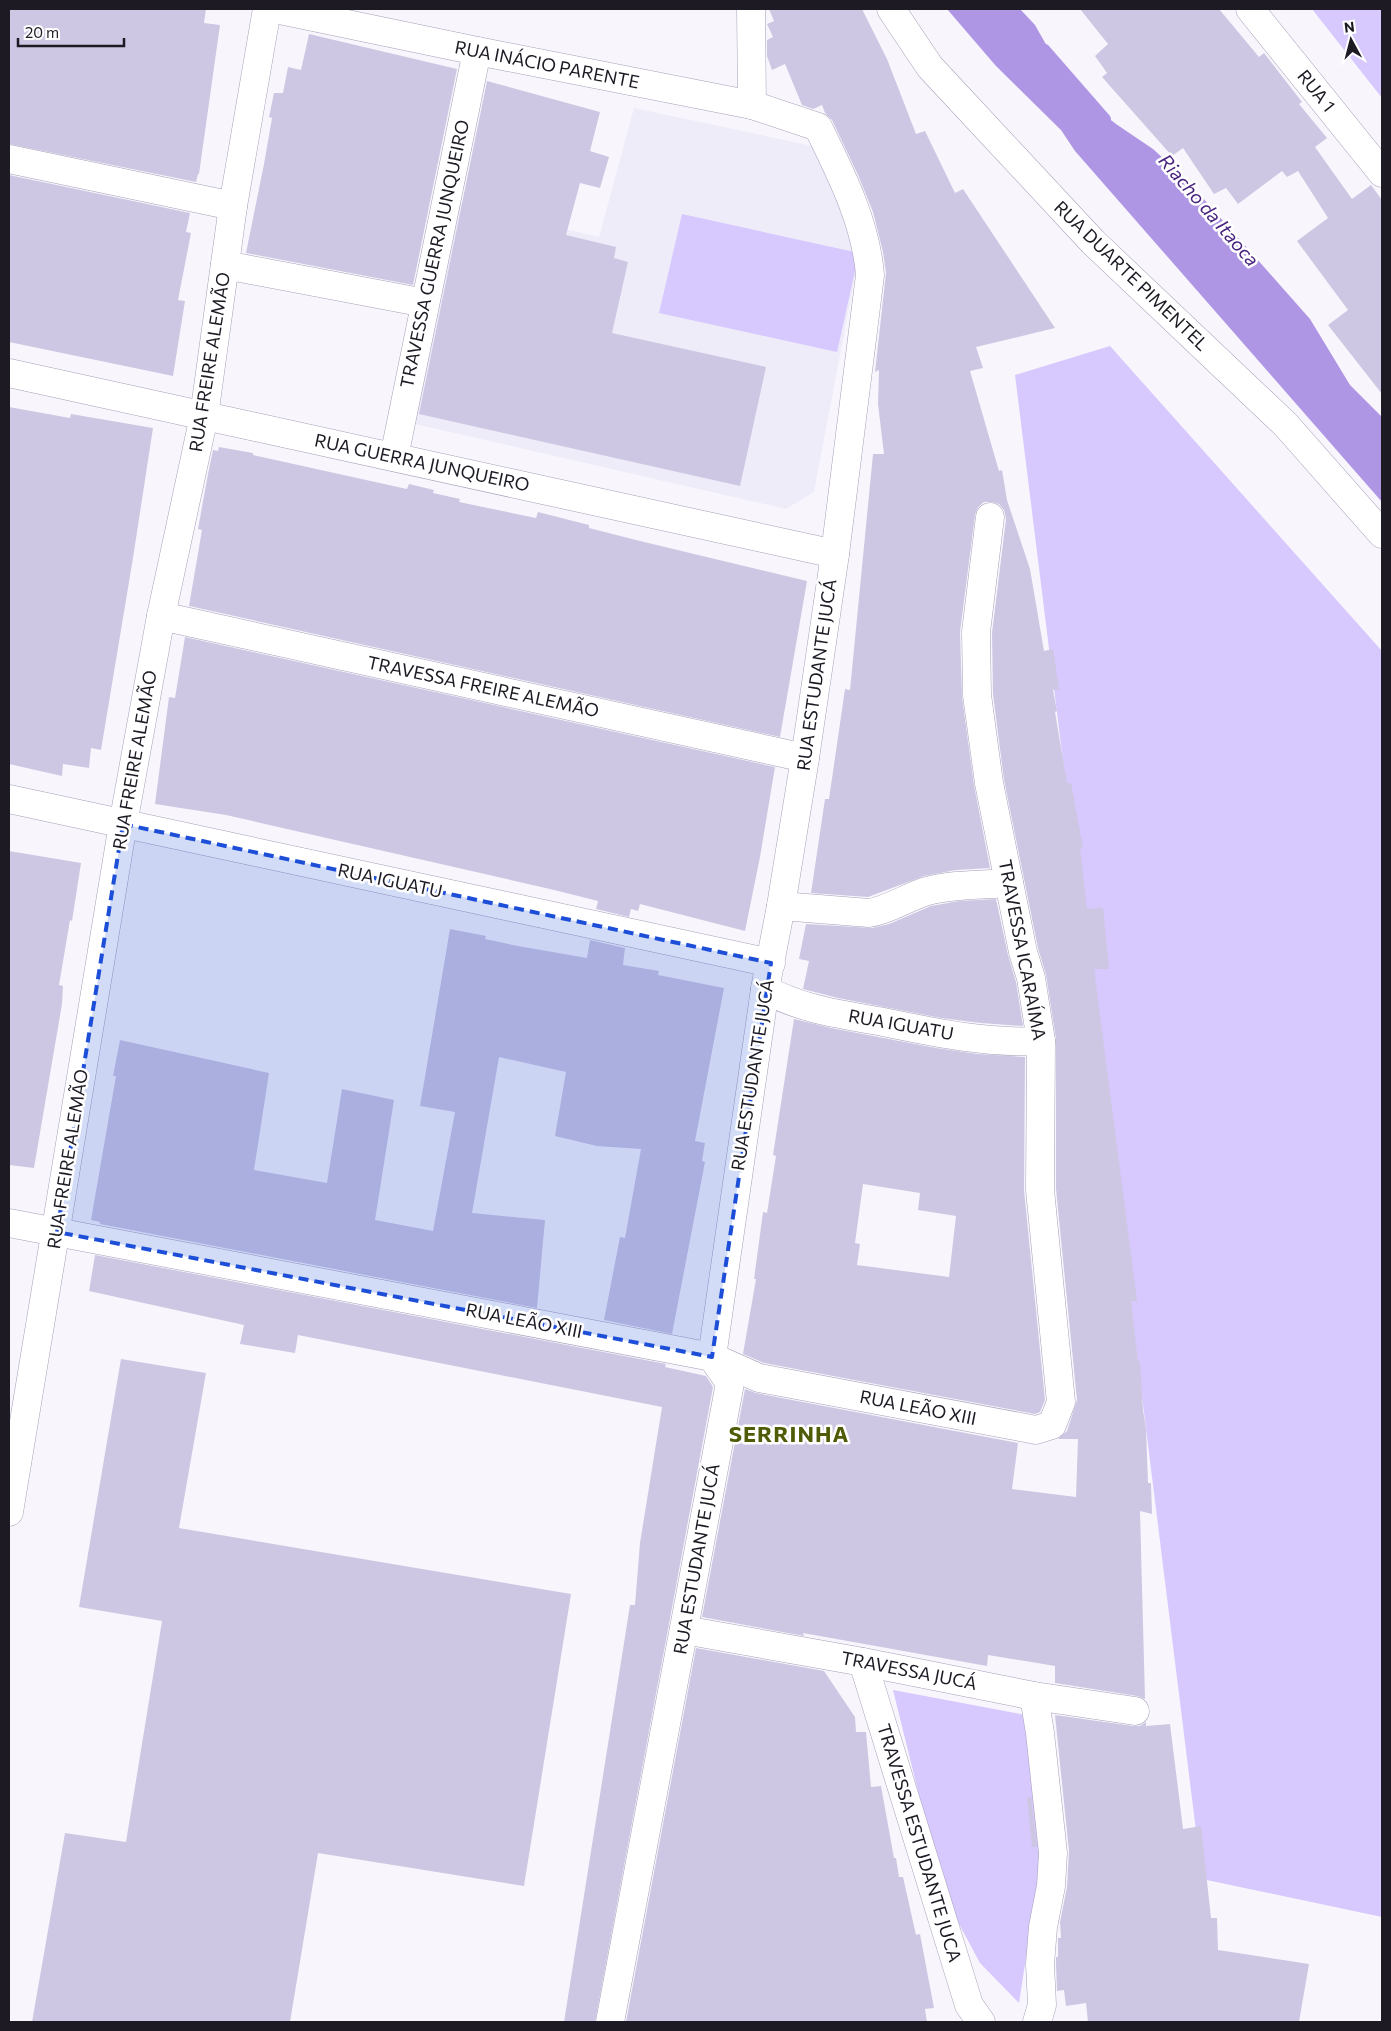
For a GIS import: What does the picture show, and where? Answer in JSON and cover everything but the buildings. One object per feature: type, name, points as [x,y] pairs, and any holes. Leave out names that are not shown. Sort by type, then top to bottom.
[{"type":"street","name":"RUA FREIRE ALEMÃO","points":[[9,1512],[57,1232],[123,824],[161,616],[204,416],[234,206],[267,9]]},
{"type":"street","name":"RUA INÁCIO PARENTE","points":[[275,9],[477,52],[752,105],[818,127]]},
{"type":"street","points":[[751,9],[752,105]]},
{"type":"street","name":"RUA DUARTE PIMENTEL","points":[[891,9],[930,67],[1093,242],[1286,425],[1382,534]]},
{"type":"street","name":"RUA 1","points":[[1250,9],[1382,173]]},
{"type":"street","name":"TRAVESSA GUERRA JUNQUEIRO","points":[[394,457],[477,52]]},
{"type":"street","name":"RUA ESTUDANTE JUCÁ","points":[[610,2022],[730,1383],[712,1357],[765,989],[781,906],[805,758],[835,554],[870,275],[868,250],[860,223],[818,127]]},
{"type":"street","points":[[9,159],[234,206]]},
{"type":"street","points":[[225,265],[425,303]]},
{"type":"street","name":"RUA GUERRA JUNQUEIRO","points":[[9,373],[835,554]]},
{"type":"street","name":"TRAVESSA ICARAÍMA","points":[[990,517],[976,632],[977,695],[989,784],[1023,952],[1031,978],[1041,1041],[1040,1190],[1062,1402],[1052,1425],[1036,1430]]},
{"type":"street","name":"TRAVESSA FREIRE ALEMÃO","points":[[161,616],[805,758]]},
{"type":"street","name":"RUA IGUATU","points":[[9,799],[771,963]]},
{"type":"street","points":[[781,906],[869,913],[880,911],[928,891],[1009,883]]},
{"type":"street","name":"RUA IGUATU","points":[[765,989],[784,1000],[811,1008],[931,1032],[1010,1043],[1041,1041]]},
{"type":"street","name":"RUA LEÃO XIII","points":[[9,1223],[712,1357],[759,1378],[1036,1430]]},
{"type":"street","name":"TRAVESSA JUCÁ","points":[[684,1630],[864,1662],[1034,1696],[1135,1711]]},
{"type":"street","name":"TRAVESSA ESTUDANTE JUCA","points":[[864,1662],[969,2005],[981,2022]]},
{"type":"street","points":[[1034,1696],[1040,1733],[1053,1853],[1051,1886],[1043,1927],[1040,1964],[1042,2005],[1037,2022]]},
{"type":"highlighted area","points":[[123,824],[771,963],[712,1357],[57,1232]]},
{"type":"shaded area","points":[[1312,9],[1382,9],[1382,98]]},
{"type":"shaded area","points":[[634,108],[813,146],[860,250],[814,492],[786,509],[406,422],[457,203],[599,237]]},
{"type":"shaded area","points":[[682,214],[859,253],[837,352],[659,313]]},
{"type":"shaded area","points":[[1110,346],[1382,651],[1382,1917],[1202,1879],[1015,375]]},
{"type":"shaded area","points":[[893,1690],[1031,1716],[1040,1866],[1019,2003],[980,1963],[944,1896]]},
{"type":"water","points":[[947,9],[1020,9],[1035,25],[1065,78],[1084,99],[1153,149],[1186,179],[1310,319],[1350,385],[1382,417],[1382,502],[1075,151],[1061,130],[996,66]]},
{"type":"waterway","name":"Riacho da Itaoca","points":[[1045,49],[1106,119]]},
{"type":"district","name":"SERRINHA","points":[[789,1434]]}]
